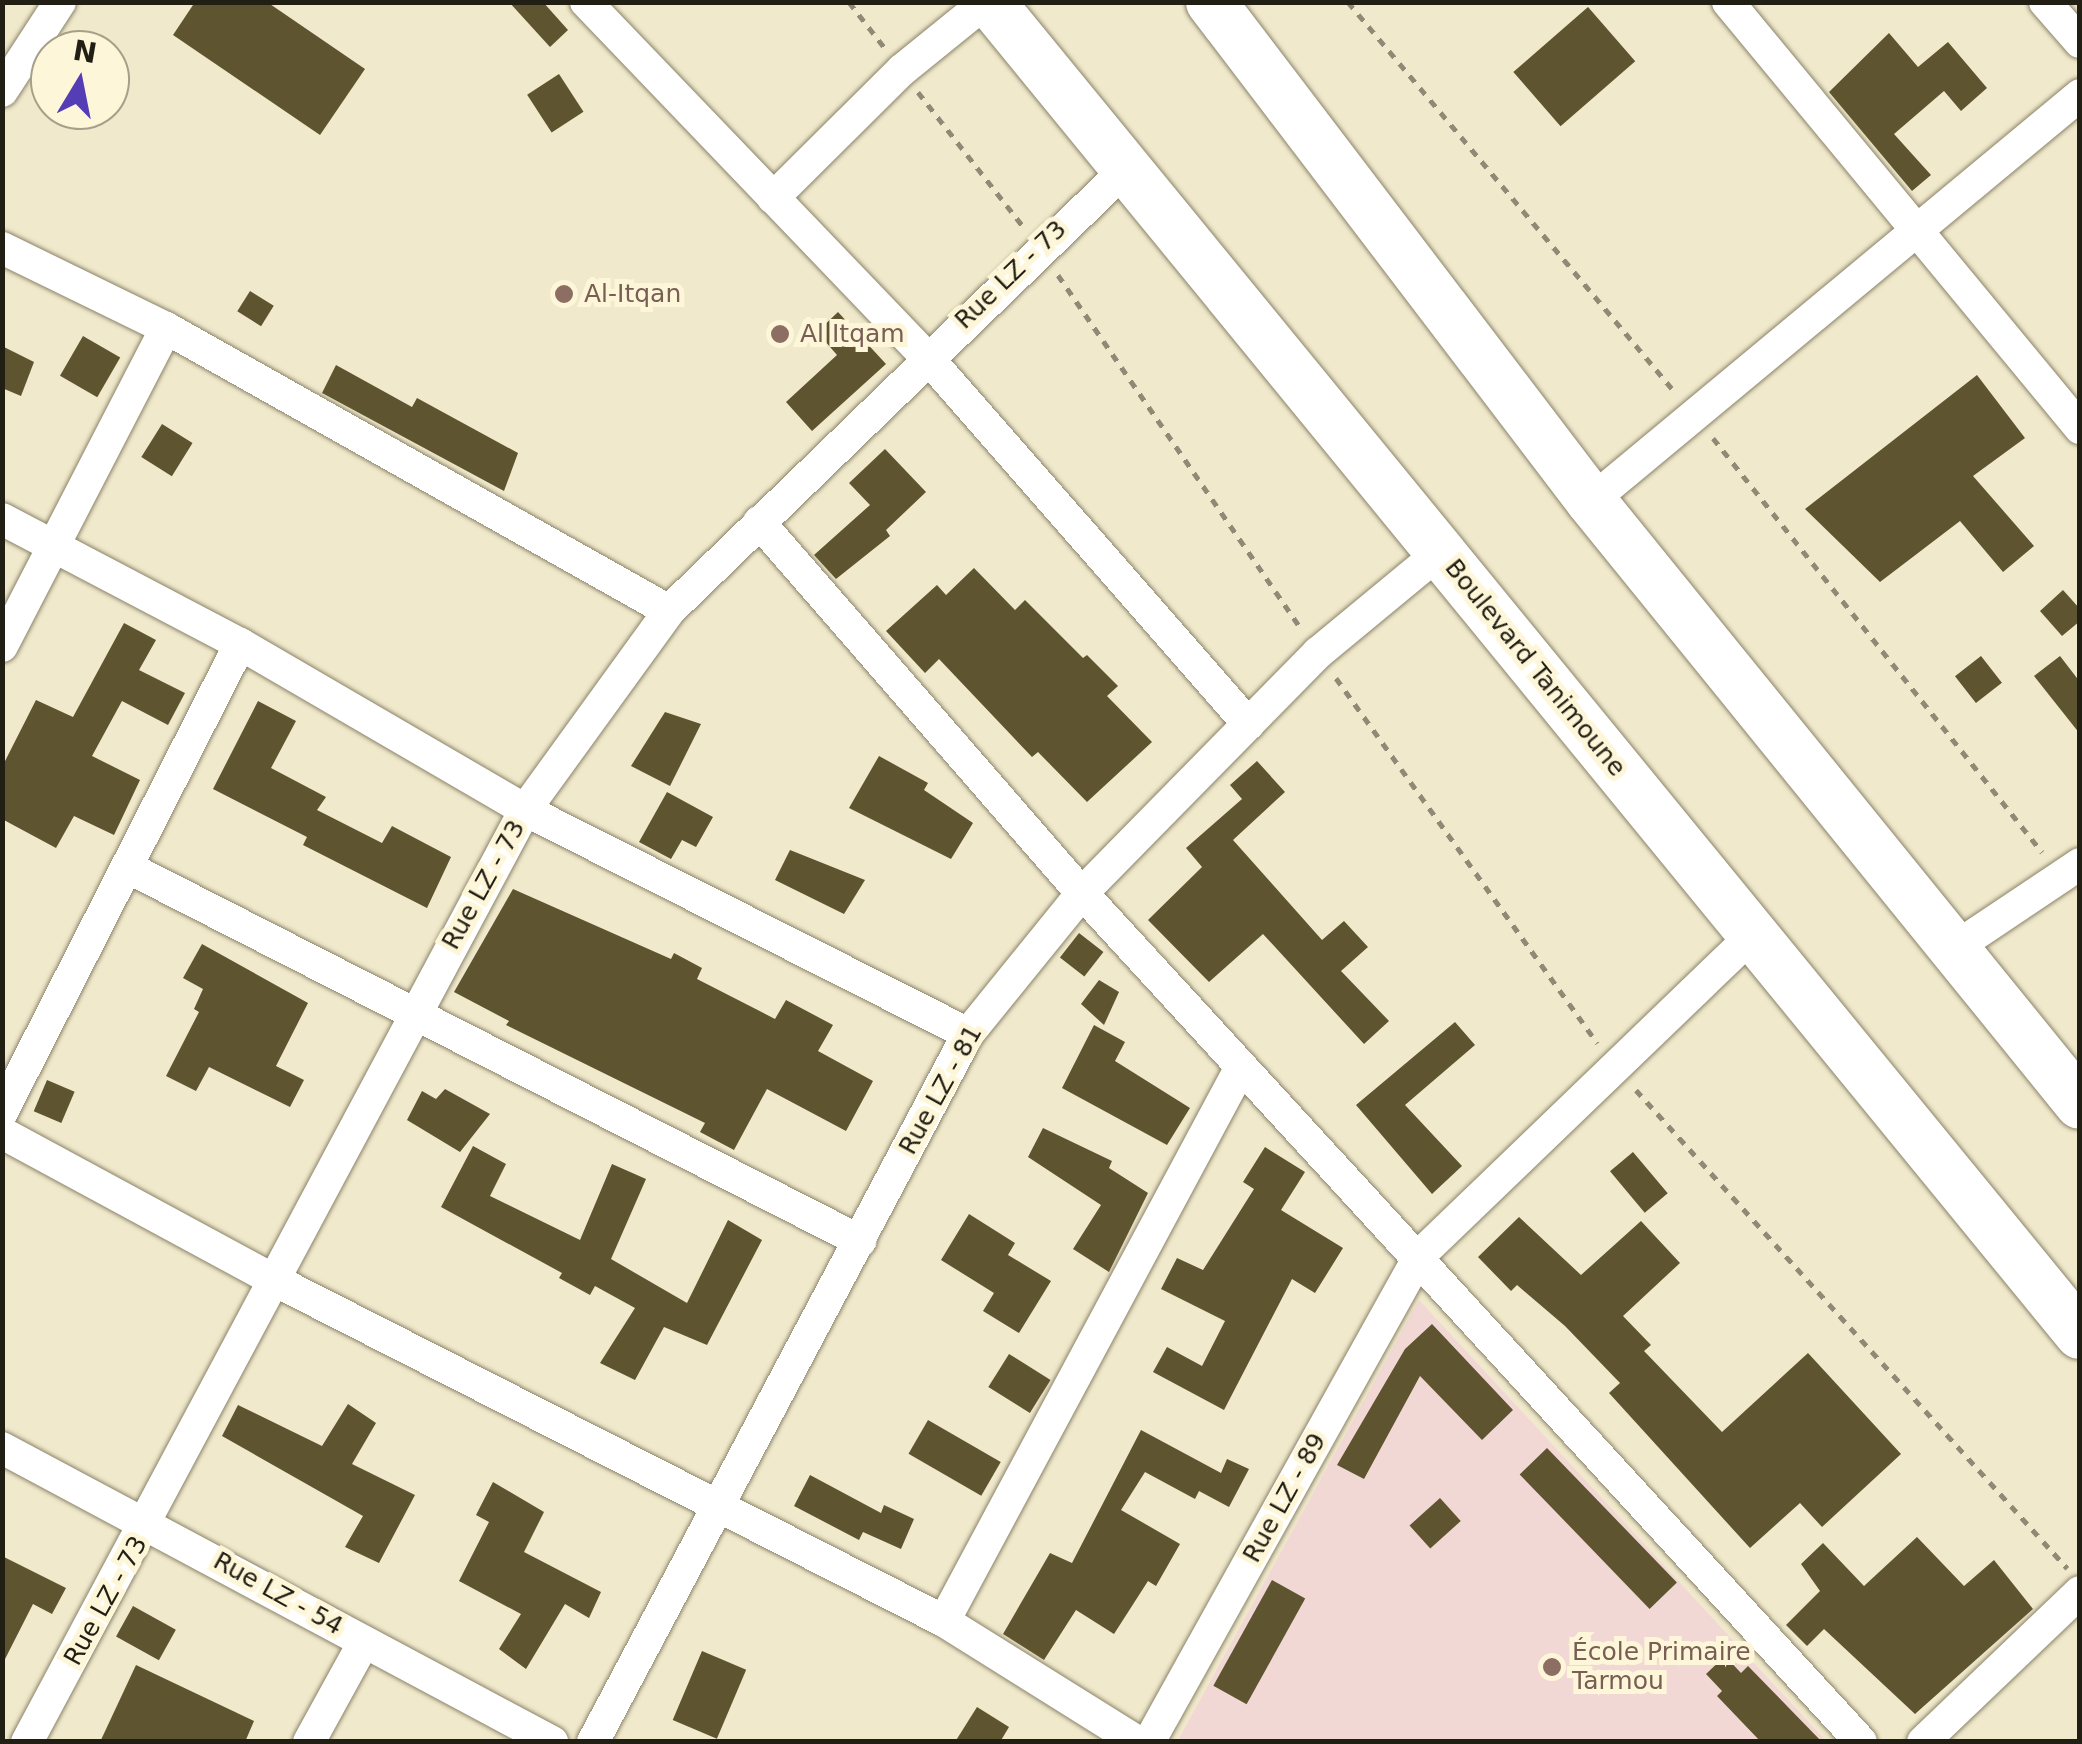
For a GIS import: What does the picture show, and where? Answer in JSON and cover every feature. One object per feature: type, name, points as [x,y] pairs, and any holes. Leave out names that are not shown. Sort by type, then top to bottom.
[{"type":"main road","name":"Boulevard Tanimoune","points":[[988,2],[1129,166],[2080,1334]]},
{"type":"main road","points":[[1211,2],[1591,501],[2080,1104]]},
{"type":"street","points":[[2,91],[60,2]]},
{"type":"street","points":[[586,2],[927,358],[1248,724]]},
{"type":"street","points":[[773,198],[902,70],[988,2]]},
{"type":"street","points":[[1728,2],[2080,428]]},
{"type":"street","points":[[2045,2],[2080,42]]},
{"type":"street","points":[[1591,501],[2080,94]]},
{"type":"street","name":"Rue LZ - 73","points":[[27,1742],[278,1282],[416,1009],[525,810],[669,611],[1039,247],[1129,166]]},
{"type":"street","points":[[2,248],[166,328],[669,611]]},
{"type":"street","points":[[2,646],[166,328]]},
{"type":"street","points":[[2,519],[240,644],[525,810],[968,1034]]},
{"type":"street","points":[[759,522],[1082,893],[1420,1255],[1861,1742]]},
{"type":"street","name":"Rue LZ - 81","points":[[593,1742],[968,1034],[1082,893],[1318,653],[1440,552]]},
{"type":"street","points":[[2,1112],[240,644]]},
{"type":"street","points":[[129,868],[416,1009],[860,1241]]},
{"type":"street","points":[[1956,947],[2071,871]]},
{"type":"street","name":"Rue LZ - 89","points":[[1149,1742],[1420,1255],[1754,934]]},
{"type":"street","points":[[944,1621],[1241,1066]]},
{"type":"street","points":[[2,1134],[278,1282],[944,1621],[1138,1742]]},
{"type":"street","name":"Rue LZ - 54","points":[[2,1448],[149,1523],[552,1742]]},
{"type":"street","points":[[1922,1742],[2080,1592]]},
{"type":"street","points":[[310,1742],[364,1642]]},
{"type":"path","points":[[849,2],[1039,247],[1318,653],[1615,1067],[2080,1582]]},
{"type":"path","points":[[1348,2],[2071,871]]},
{"type":"shaded area","points":[[1419,1300],[1826,1741],[1177,1742]]},
{"type":"building","points":[[195,2],[267,2],[365,69],[320,135],[173,35]]},
{"type":"building","points":[[509,2],[543,2],[568,30],[550,47]]},
{"type":"building","points":[[1588,7],[1635,61],[1561,126],[1513,72]]},
{"type":"building","points":[[1889,33],[1918,67],[1948,42],[1987,88],[1961,111],[1944,91],[1894,134],[1931,175],[1912,191],[1829,92]]},
{"type":"building","points":[[559,74],[584,112],[552,132],[527,95]]},
{"type":"building","points":[[250,291],[274,306],[261,326],[237,311]]},
{"type":"building","points":[[838,312],[886,364],[812,431],[786,402],[837,355],[817,332]]},
{"type":"building","points":[[83,336],[120,358],[97,397],[60,376]]},
{"type":"building","points":[[2,346],[34,362],[21,396],[2,388]]},
{"type":"building","points":[[336,365],[412,407],[417,398],[518,453],[504,491],[322,393]]},
{"type":"building","points":[[1977,375],[2025,438],[1973,476],[2034,546],[2003,572],[1960,521],[1880,582],[1805,509]]},
{"type":"building","points":[[162,424],[193,443],[172,476],[141,457]]},
{"type":"building","points":[[885,449],[926,492],[886,530],[890,536],[836,579],[814,555],[870,505],[849,483]]},
{"type":"building","points":[[974,568],[1015,610],[1025,600],[1083,658],[1087,655],[1118,686],[1107,696],[1152,742],[1087,802],[1038,752],[1032,757],[939,659],[925,673],[886,631],[937,585],[946,595]]},
{"type":"building","points":[[2063,590],[2080,609],[2080,621],[2062,636],[2040,611]]},
{"type":"building","points":[[124,623],[156,640],[139,670],[185,693],[168,725],[122,701],[92,756],[140,780],[114,835],[74,816],[56,848],[2,819],[2,767],[36,700],[73,717]]},
{"type":"building","points":[[1981,656],[2002,683],[1976,703],[1955,676]]},
{"type":"building","points":[[2060,656],[2080,682],[2080,734],[2034,676]]},
{"type":"building","points":[[258,701],[296,721],[271,768],[326,797],[317,810],[382,843],[392,826],[451,857],[427,908],[303,845],[307,837],[213,789]]},
{"type":"building","points":[[665,712],[701,724],[670,786],[631,766]]},
{"type":"building","points":[[879,756],[928,783],[924,790],[973,823],[951,859],[849,808]]},
{"type":"building","points":[[1257,761],[1285,792],[1233,840],[1322,940],[1344,921],[1368,947],[1341,971],[1389,1021],[1364,1044],[1263,934],[1209,982],[1148,920],[1202,867],[1186,848],[1242,799],[1230,785]]},
{"type":"building","points":[[667,792],[713,817],[696,847],[682,840],[671,859],[639,842]]},
{"type":"building","points":[[790,850],[865,880],[844,914],[775,880]]},
{"type":"building","points":[[513,889],[671,959],[674,953],[702,968],[697,979],[775,1019],[786,1000],[833,1025],[818,1051],[873,1081],[846,1131],[767,1089],[734,1150],[700,1132],[705,1123],[506,1025],[509,1021],[454,992]]},
{"type":"building","points":[[1079,933],[1103,952],[1084,977],[1060,957]]},
{"type":"building","points":[[202,944],[308,1003],[276,1066],[304,1080],[290,1107],[209,1067],[196,1091],[166,1076],[199,1012],[194,1009],[203,989],[183,978]]},
{"type":"building","points":[[1099,980],[1119,992],[1104,1025],[1081,1004]]},
{"type":"building","points":[[1455,1022],[1475,1045],[1405,1105],[1462,1166],[1432,1194],[1356,1105]]},
{"type":"building","points":[[1094,1025],[1125,1042],[1115,1061],[1190,1108],[1167,1145],[1062,1088]]},
{"type":"building","points":[[47,1080],[75,1092],[61,1123],[34,1111]]},
{"type":"building","points":[[445,1089],[490,1114],[460,1152],[407,1120],[422,1091],[436,1099]]},
{"type":"building","points":[[1043,1128],[1112,1161],[1109,1168],[1148,1193],[1109,1272],[1073,1249],[1101,1205],[1028,1157]]},
{"type":"building","points":[[473,1146],[506,1164],[490,1196],[580,1240],[612,1164],[646,1179],[611,1259],[687,1303],[728,1220],[762,1240],[707,1345],[664,1327],[635,1380],[600,1363],[635,1308],[595,1286],[590,1295],[559,1278],[562,1273],[441,1207]]},
{"type":"building","points":[[1265,1147],[1305,1172],[1281,1210],[1343,1248],[1315,1293],[1292,1279],[1224,1410],[1153,1372],[1167,1347],[1202,1366],[1225,1321],[1161,1289],[1177,1258],[1203,1270],[1254,1189],[1243,1182]]},
{"type":"building","points":[[1633,1152],[1668,1193],[1645,1213],[1610,1171]]},
{"type":"building","points":[[969,1214],[1015,1243],[1008,1255],[1051,1281],[1019,1333],[983,1311],[994,1293],[941,1260]]},
{"type":"building","points":[[1519,1217],[1581,1275],[1641,1221],[1680,1263],[1623,1316],[1651,1345],[1644,1351],[1722,1432],[1808,1353],[1901,1454],[1822,1527],[1800,1503],[1750,1548],[1609,1393],[1620,1383],[1565,1326],[1517,1285],[1511,1291],[1478,1257]]},
{"type":"building","points":[[1432,1324],[1513,1410],[1482,1440],[1420,1376],[1364,1479],[1337,1465],[1405,1349]]},
{"type":"building","points":[[1009,1354],[1051,1380],[1030,1413],[988,1387]]},
{"type":"building","points":[[348,1404],[376,1423],[352,1464],[415,1495],[379,1563],[345,1547],[363,1516],[222,1436],[238,1405],[322,1446]]},
{"type":"building","points":[[928,1420],[1001,1462],[981,1496],[908,1454]]},
{"type":"building","points":[[1141,1430],[1221,1473],[1227,1459],[1249,1469],[1229,1507],[1199,1491],[1195,1499],[1145,1472],[1121,1510],[1180,1544],[1156,1586],[1148,1581],[1114,1634],[1076,1610],[1044,1660],[1003,1634],[1050,1553],[1072,1563]]},
{"type":"building","points":[[1547,1448],[1677,1583],[1650,1609],[1520,1474]]},
{"type":"building","points":[[810,1475],[881,1513],[884,1505],[914,1519],[901,1549],[863,1532],[859,1540],[794,1506]]},
{"type":"building","points":[[493,1482],[544,1512],[524,1552],[601,1592],[589,1618],[565,1604],[526,1669],[499,1649],[521,1614],[459,1581],[489,1522],[476,1515]]},
{"type":"building","points":[[1440,1498],[1461,1521],[1430,1548],[1410,1525]]},
{"type":"building","points":[[1917,1537],[1964,1586],[1994,1560],[2033,1609],[1915,1714],[1824,1629],[1807,1646],[1786,1625],[1820,1591],[1801,1564],[1823,1543],[1864,1586]]},
{"type":"building","points":[[2,1556],[66,1588],[52,1614],[33,1604],[2,1665]]},
{"type":"building","points":[[1272,1580],[1305,1598],[1247,1704],[1213,1686]]},
{"type":"building","points":[[133,1606],[176,1630],[159,1660],[116,1637]]},
{"type":"building","points":[[702,1651],[746,1670],[717,1739],[673,1720]]},
{"type":"building","points":[[1725,1656],[1741,1673],[1748,1666],[1822,1742],[1761,1742],[1717,1696],[1722,1691],[1706,1674]]},
{"type":"building","points":[[136,1665],[254,1721],[245,1742],[100,1742]]},
{"type":"building","points":[[977,1707],[1009,1727],[1000,1742],[955,1742]]},
{"type":"place","name":"Al-Itqan","points":[[564,294]]},
{"type":"place","name":"Al Itqam","points":[[780,334]]},
{"type":"place","name":"École Primaire Tarmou","points":[[1552,1667]]}]
